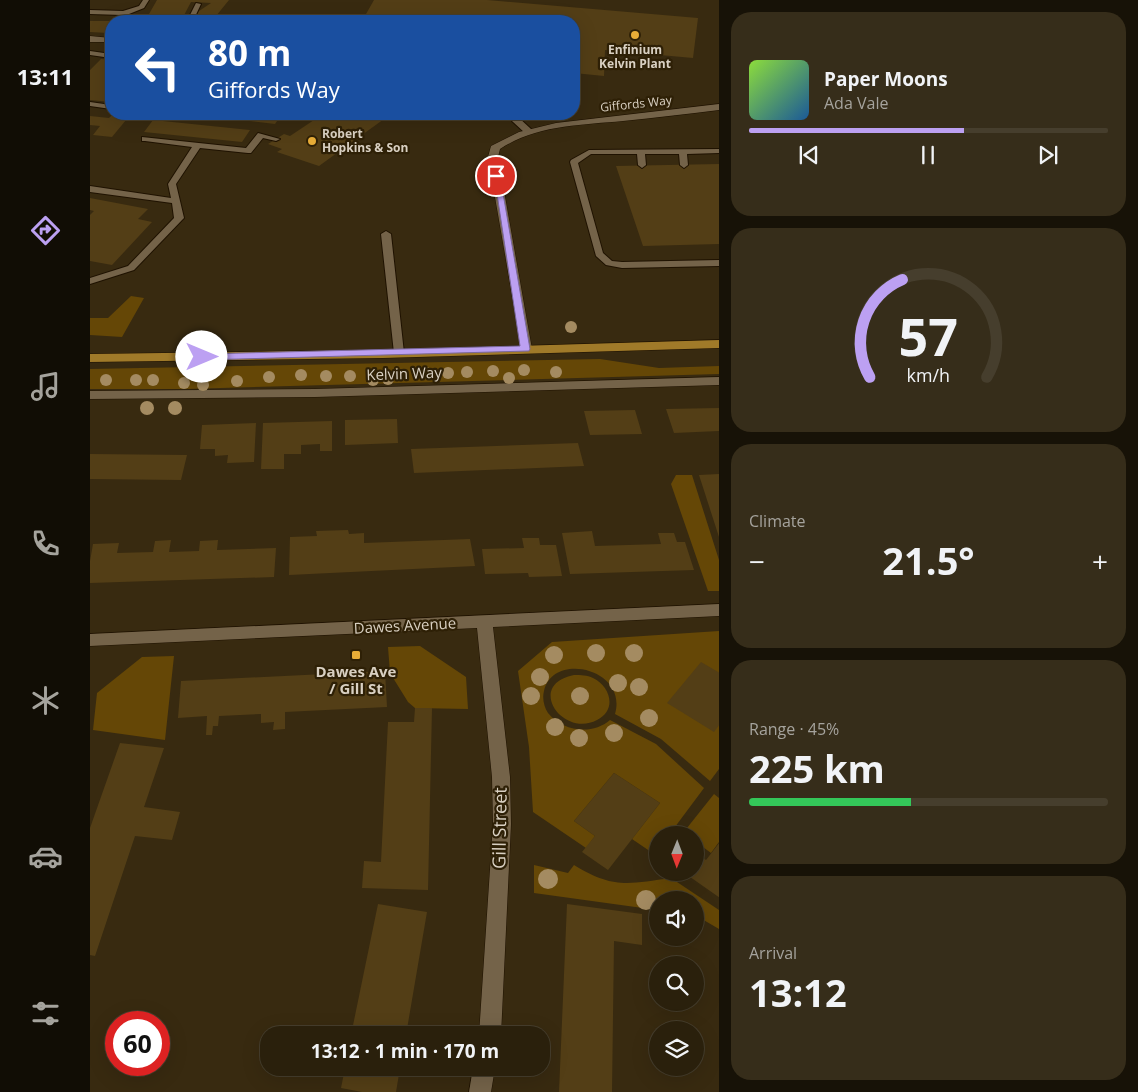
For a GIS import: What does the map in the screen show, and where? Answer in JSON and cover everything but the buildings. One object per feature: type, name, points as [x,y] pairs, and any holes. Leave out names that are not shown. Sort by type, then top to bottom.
[{"type":"main road","name":"Kelvin Way","points":[[93,356],[237,357],[719,344]]},
{"type":"street","points":[[90,39],[105,39]]},
{"type":"street","points":[[90,52],[105,41]]},
{"type":"street","name":"Giffords Way","points":[[526,349],[493,157],[495,148],[505,140],[528,132],[585,122],[719,107]]},
{"type":"street","name":"Kelvin Way","points":[[90,396],[315,393],[719,381]]},
{"type":"street","name":"Dawes Avenue","points":[[90,640],[719,610]]},
{"type":"street","name":"Gill Street","points":[[484,622],[501,777],[502,805],[490,1026]]},
{"type":"street","points":[[480,1092],[483,1076]]},
{"type":"lane","points":[[90,12],[124,14],[142,7],[146,0]]},
{"type":"lane","points":[[193,15],[198,4]]},
{"type":"lane","points":[[90,52],[105,55]]},
{"type":"lane","points":[[90,104],[105,106]]},
{"type":"lane","points":[[517,120],[528,132]]},
{"type":"lane","points":[[145,139],[248,151],[261,135],[276,138]]},
{"type":"lane","points":[[90,281],[131,268],[179,218],[172,184],[197,146]]},
{"type":"lane","points":[[719,151],[589,152],[574,162],[599,254],[609,263],[622,265],[719,263]]},
{"type":"lane","points":[[641,152],[642,165]]},
{"type":"lane","points":[[683,152],[684,165]]},
{"type":"lane","points":[[90,189],[176,201]]},
{"type":"lane","points":[[386,234],[399,353]]},
{"type":"shaded area","points":[[131,296],[144,298],[122,337],[90,335],[90,318],[108,318]]},
{"type":"shaded area","points":[[600,359],[659,368],[719,366],[719,374],[186,389],[90,389],[90,369]]},
{"type":"shaded area","points":[[676,475],[692,475],[719,560],[719,591],[708,591],[671,484]]},
{"type":"shaded area","points":[[719,631],[719,769],[710,781],[661,739],[615,714],[616,698],[611,686],[601,676],[588,671],[574,669],[561,671],[550,679],[544,691],[544,705],[548,713],[562,724],[570,728],[587,729],[603,725],[610,720],[656,744],[704,788],[676,826],[649,826],[649,851],[632,839],[660,803],[614,773],[574,821],[595,836],[586,848],[533,812],[529,747],[518,671],[552,642]]},
{"type":"shaded area","points":[[420,646],[466,677],[468,709],[415,708],[408,702],[390,673],[388,647]]},
{"type":"shaded area","points":[[174,656],[165,740],[93,730],[97,693],[142,657]]},
{"type":"shaded area","points":[[574,675],[593,678],[604,687],[609,699],[609,705],[603,716],[597,720],[584,724],[572,722],[554,708],[551,698],[552,689],[560,681]]},
{"type":"shaded area","points":[[714,794],[719,798],[719,842],[711,853],[704,848],[704,826],[689,826]]},
{"type":"shaded area","points":[[534,865],[568,873],[574,865],[600,878],[621,883],[676,881],[690,891],[649,891],[649,909],[534,893]]},
{"type":"shaded area","points":[[704,900],[719,910],[719,929],[704,920]]},
{"type":"place","name":"Enfinium Kelvin Plant","points":[[635,35]]},
{"type":"place","name":"Robert Hopkins & Son","points":[[312,141]]},
{"type":"place","name":"Dawes Ave / Gill St","points":[[356,655]]},
{"type":"route","points":[[202,357],[526,349],[496,176]]}]
